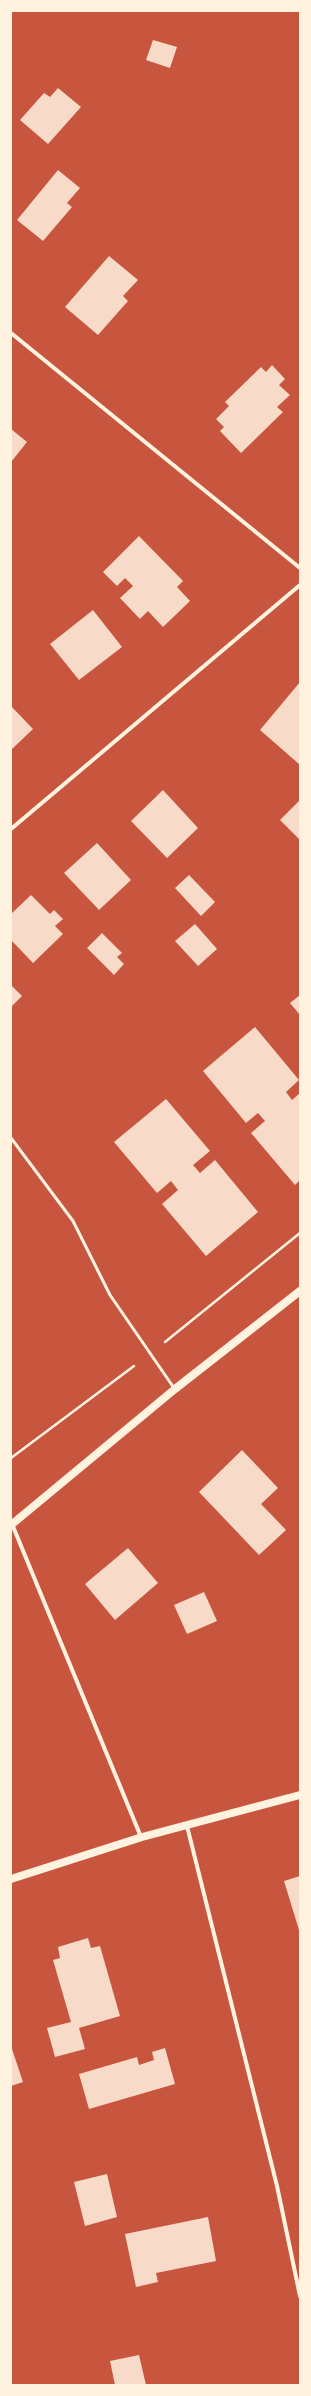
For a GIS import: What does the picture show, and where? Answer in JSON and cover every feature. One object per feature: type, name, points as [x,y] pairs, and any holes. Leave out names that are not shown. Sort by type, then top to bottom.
[{"type":"main road","points":[[12,1525],[175,1389],[300,1291]]},
{"type":"main road","points":[[11,1879],[142,1837],[300,1795]]},
{"type":"street","points":[[11,333],[300,568]]},
{"type":"street","points":[[11,829],[300,586]]},
{"type":"street","points":[[12,1525],[142,1837]]},
{"type":"street","points":[[187,1826],[277,2186],[300,2296]]},
{"type":"lane","points":[[11,1138],[74,1221],[110,1295],[175,1389]]},
{"type":"building","points":[[153,40],[177,47],[170,68],[146,60]]},
{"type":"building","points":[[58,88],[81,107],[48,144],[20,120],[44,93],[50,97]]},
{"type":"building","points":[[58,170],[80,188],[67,203],[72,207],[43,241],[17,220]]},
{"type":"building","points":[[109,256],[138,280],[123,296],[128,301],[98,335],[65,307]]},
{"type":"building","points":[[272,365],[285,379],[279,385],[290,395],[277,407],[283,412],[241,453],[220,431],[224,427],[216,419],[229,406],[225,402],[261,367],[266,372]]},
{"type":"building","points":[[11,429],[27,442],[11,462]]},
{"type":"building","points":[[139,536],[183,581],[177,587],[190,601],[163,627],[148,611],[140,619],[120,598],[133,586],[125,578],[117,586],[103,572]]},
{"type":"building","points":[[93,610],[122,647],[79,680],[50,644]]},
{"type":"building","points":[[300,682],[300,763],[299,764],[260,730]]},
{"type":"building","points":[[11,706],[33,729],[11,750]]},
{"type":"building","points":[[163,790],[198,828],[167,858],[131,821]]},
{"type":"building","points":[[300,800],[300,840],[280,820]]},
{"type":"building","points":[[97,843],[131,880],[99,910],[64,873]]},
{"type":"building","points":[[189,875],[215,902],[201,916],[175,888]]},
{"type":"building","points":[[31,895],[50,914],[54,910],[63,919],[55,926],[63,934],[33,963],[11,940],[11,914]]},
{"type":"building","points":[[195,924],[217,949],[198,966],[175,941]]},
{"type":"building","points":[[102,933],[122,953],[117,957],[124,964],[114,975],[87,948]]},
{"type":"building","points":[[11,985],[22,996],[11,1007]]},
{"type":"building","points":[[300,995],[300,1015],[290,1003]]},
{"type":"building","points":[[255,1027],[299,1080],[286,1092],[292,1100],[300,1093],[300,1180],[295,1185],[251,1133],[265,1121],[258,1113],[246,1123],[203,1071]]},
{"type":"building","points":[[166,1099],[210,1151],[193,1165],[200,1173],[215,1160],[258,1212],[206,1256],[162,1204],[178,1190],[171,1181],[157,1193],[114,1142]]},
{"type":"building","points":[[242,1450],[278,1488],[261,1504],[286,1530],[259,1555],[199,1492]]},
{"type":"building","points":[[128,1548],[158,1583],[115,1620],[85,1584]]},
{"type":"building","points":[[204,1592],[217,1621],[187,1634],[174,1605]]},
{"type":"building","points":[[300,1876],[300,1929],[299,1930],[284,1881]]},
{"type":"building","points":[[88,1938],[91,1948],[100,1946],[120,2016],[79,2028],[85,2049],[55,2057],[47,2028],[71,2022],[53,1960],[60,1958],[58,1947]]},
{"type":"building","points":[[11,2046],[23,2082],[11,2086]]},
{"type":"building","points":[[165,2048],[175,2084],[89,2109],[79,2074],[137,2057],[139,2065],[154,2060],[152,2052]]},
{"type":"building","points":[[107,2174],[117,2217],[85,2226],[74,2182]]},
{"type":"building","points":[[208,2217],[216,2261],[156,2273],[158,2282],[136,2287],[125,2234]]},
{"type":"building","points":[[139,2355],[146,2385],[115,2385],[110,2361]]}]
